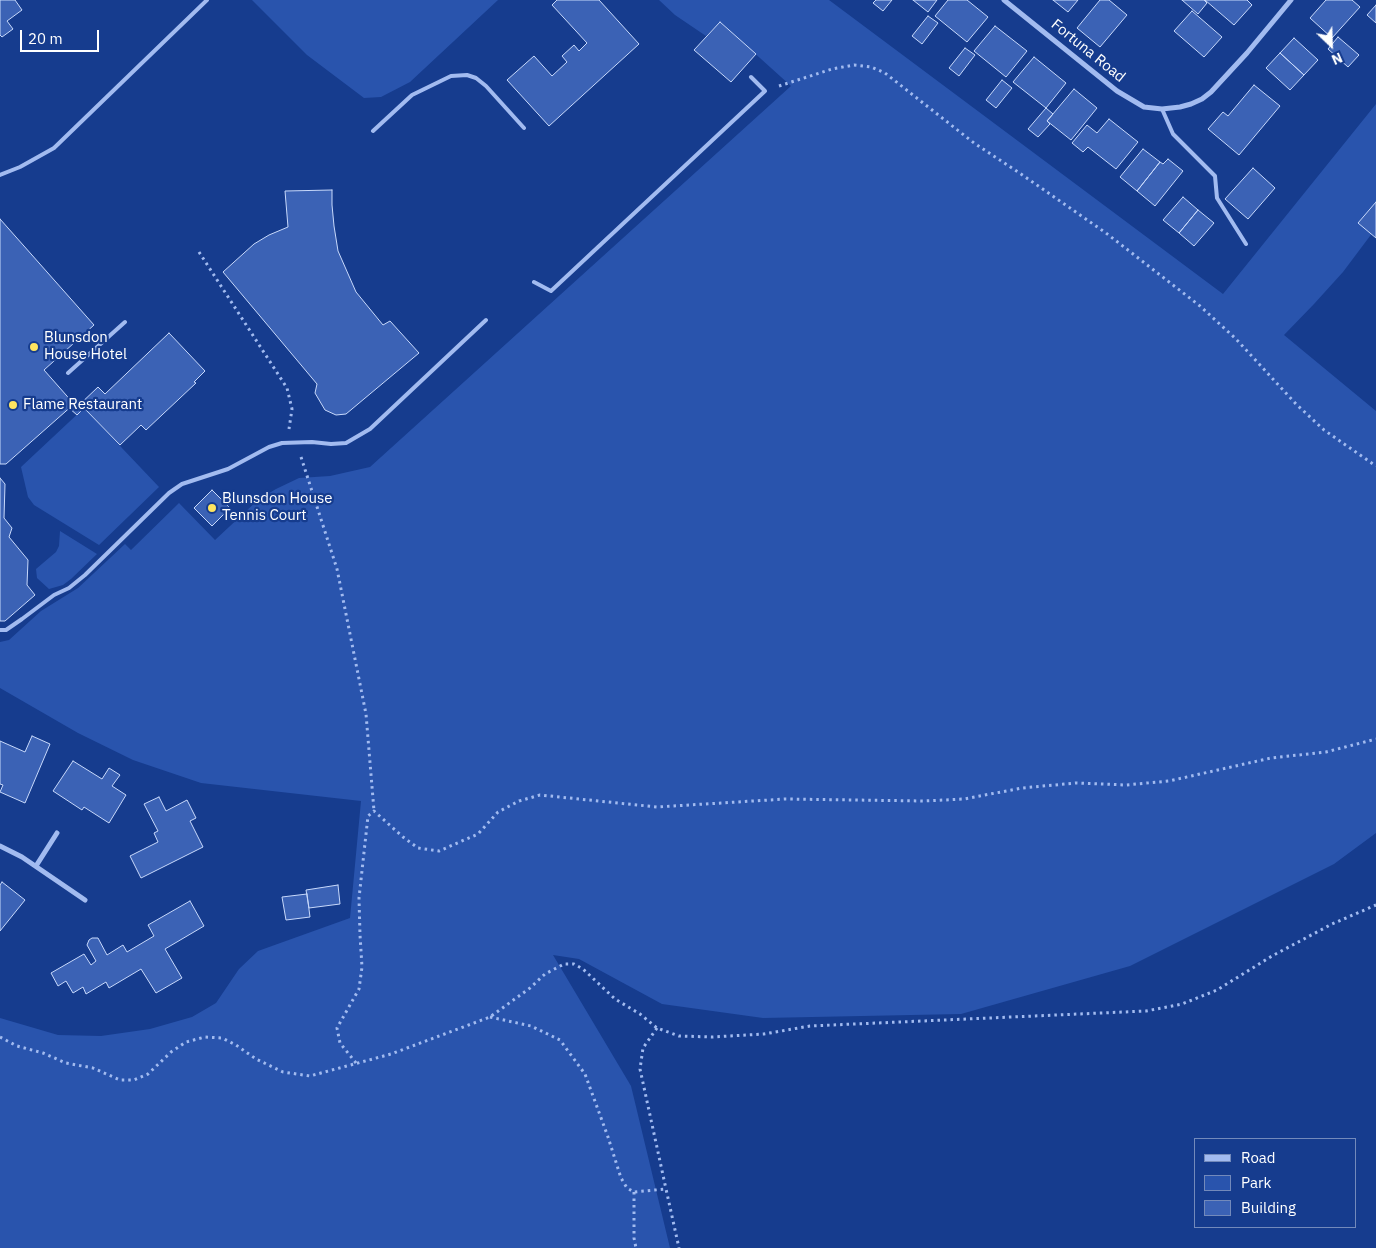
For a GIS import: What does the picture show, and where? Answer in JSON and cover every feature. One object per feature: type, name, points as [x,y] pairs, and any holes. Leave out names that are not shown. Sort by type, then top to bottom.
[{"type":"street","name":"Fortuna Road","points":[[1004,0],[1117,91],[1144,107],[1162,109],[1191,104],[1211,92],[1247,53],[1291,0]]},
{"type":"street","points":[[36,866],[57,833]]},
{"type":"street","points":[[0,846],[36,866],[85,900]]},
{"type":"lane","points":[[0,175],[20,167],[54,148],[207,0]]},
{"type":"lane","points":[[373,131],[412,95],[451,76],[467,75],[476,78],[486,86],[524,128]]},
{"type":"lane","points":[[534,282],[551,291],[765,91],[752,76]]},
{"type":"lane","points":[[1162,109],[1173,134],[1215,176],[1218,198],[1246,244]]},
{"type":"lane","points":[[0,630],[6,630],[54,595],[69,588],[85,575],[169,493],[182,484],[228,469],[269,447],[287,442],[346,443],[370,429],[486,320]]},
{"type":"lane","points":[[68,373],[125,322]]},
{"type":"path","points":[[765,91],[832,69],[854,66],[871,67],[885,73],[974,143],[1106,233],[1200,306],[1236,339],[1296,404],[1324,430],[1376,466]]},
{"type":"path","points":[[199,252],[287,388],[292,409],[287,442]]},
{"type":"path","points":[[296,442],[337,569],[366,714],[374,811],[418,848],[439,851],[478,834],[498,812],[540,795],[657,807],[785,799],[906,801],[964,799],[1022,788],[1067,784],[1126,785],[1169,781],[1272,758],[1326,752],[1376,739]]},
{"type":"path","points":[[356,1064],[340,1043],[337,1028],[359,989],[362,967],[360,898],[368,816],[374,811]]},
{"type":"path","points":[[0,1037],[17,1046],[43,1053],[66,1063],[93,1068],[120,1080],[134,1080],[148,1074],[171,1052],[186,1042],[205,1037],[222,1038],[256,1059],[283,1072],[310,1076],[356,1064],[439,1037],[490,1017],[530,988],[545,974],[564,964],[574,964],[583,969],[614,999],[640,1014],[657,1028],[679,1036],[713,1037],[764,1034],[810,1026],[1146,1011],[1182,1004],[1217,990],[1332,924],[1376,905]]},
{"type":"path","points":[[490,1017],[531,1026],[560,1040],[585,1074],[621,1178],[627,1188],[634,1192],[666,1189]]},
{"type":"path","points":[[657,1028],[643,1048],[640,1069],[679,1248]]},
{"type":"path","points":[[634,1192],[634,1238],[636,1248]]},
{"type":"green space","points":[[252,0],[498,0],[410,82],[381,97],[364,98],[307,55]]},
{"type":"green space","points":[[659,0],[829,0],[1223,294],[1376,104],[1376,228],[1343,272],[1284,335],[1376,411],[1376,833],[1334,864],[1130,966],[961,1014],[763,1018],[662,1004],[579,959],[553,955],[631,1086],[670,1248],[0,1248],[0,1018],[58,1035],[101,1036],[150,1029],[192,1017],[216,1003],[239,969],[258,951],[350,918],[361,801],[201,783],[133,760],[78,733],[0,688],[0,642],[9,640],[41,611],[78,588],[125,544],[131,550],[179,503],[215,540],[259,499],[299,478],[330,476],[370,467],[791,86],[720,22],[706,36],[675,15]]},
{"type":"green space","points":[[84,408],[159,487],[99,545],[34,505],[28,497],[21,467]]},
{"type":"green space","points":[[60,531],[97,554],[63,585],[49,589],[37,578],[36,569],[56,552],[59,546]]},
{"type":"building","points":[[0,0],[15,0],[22,10],[7,21],[13,29],[2,37],[0,35]]},
{"type":"building","points":[[557,0],[599,0],[639,44],[549,126],[507,80],[534,56],[552,76],[567,62],[562,56],[574,45],[579,51],[587,43],[552,5]]},
{"type":"building","points":[[876,0],[892,0],[883,11],[873,3]]},
{"type":"building","points":[[913,0],[937,0],[928,12]]},
{"type":"building","points":[[948,0],[967,0],[988,17],[967,42],[935,16]]},
{"type":"building","points":[[1053,0],[1078,0],[1068,12]]},
{"type":"building","points":[[1100,0],[1109,0],[1127,15],[1100,47],[1077,28]]},
{"type":"building","points":[[1182,0],[1204,0],[1207,3],[1198,14]]},
{"type":"building","points":[[1205,0],[1247,0],[1252,5],[1234,25]]},
{"type":"building","points":[[1326,0],[1352,0],[1360,7],[1332,38],[1310,18]]},
{"type":"building","points":[[1376,5],[1376,23],[1367,15]]},
{"type":"building","points":[[1192,11],[1222,37],[1204,57],[1174,31]]},
{"type":"building","points":[[928,16],[938,23],[922,44],[912,36]]},
{"type":"building","points":[[720,22],[756,54],[731,82],[694,50]]},
{"type":"building","points":[[995,26],[1027,51],[1006,77],[974,51]]},
{"type":"building","points":[[1338,37],[1359,55],[1348,67],[1328,49]]},
{"type":"building","points":[[1294,38],[1318,60],[1304,75],[1280,53]]},
{"type":"building","points":[[965,48],[975,55],[959,76],[949,68]]},
{"type":"building","points":[[1280,53],[1304,75],[1290,90],[1266,68]]},
{"type":"building","points":[[1034,57],[1066,83],[1046,108],[1013,82]]},
{"type":"building","points":[[1002,80],[1012,88],[996,108],[986,100]]},
{"type":"building","points":[[1254,85],[1280,106],[1239,155],[1208,129],[1223,112],[1228,116]]},
{"type":"building","points":[[1074,89],[1097,108],[1071,140],[1047,121]]},
{"type":"building","points":[[1046,108],[1053,114],[1047,121],[1050,124],[1038,137],[1028,129]]},
{"type":"building","points":[[1109,119],[1138,142],[1116,169],[1088,147],[1083,152],[1072,143],[1087,125],[1097,133]]},
{"type":"building","points":[[1143,149],[1160,162],[1137,191],[1120,177]]},
{"type":"building","points":[[1168,159],[1183,171],[1155,206],[1137,191],[1160,162],[1163,164]]},
{"type":"building","points":[[1253,168],[1275,188],[1248,219],[1225,199]]},
{"type":"building","points":[[332,190],[334,226],[338,251],[356,292],[383,325],[390,321],[419,353],[346,414],[336,415],[325,410],[315,393],[317,384],[223,272],[254,244],[288,227],[285,191]]},
{"type":"building","points":[[1183,197],[1198,210],[1179,233],[1163,220]]},
{"type":"building","points":[[1376,202],[1376,238],[1358,223]]},
{"type":"building","points":[[1198,210],[1214,223],[1194,246],[1179,233]]},
{"type":"building","name":"Blunsdon House Hotel","points":[[0,219],[94,325],[44,370],[74,404],[6,464],[0,464]]},
{"type":"building","points":[[169,333],[205,371],[194,382],[196,383],[146,430],[141,425],[120,445],[84,408],[77,415],[69,408],[74,404],[77,407],[98,387],[105,394]]},
{"type":"building","points":[[0,478],[5,484],[4,518],[12,528],[9,537],[28,560],[27,585],[35,595],[5,621],[0,621]]},
{"type":"building","name":"Blunsdon House Tennis Court","points":[[212,490],[230,508],[212,526],[194,508]]},
{"type":"building","points":[[32,736],[50,744],[25,803],[0,792],[3,785],[0,784],[0,741],[25,752]]},
{"type":"building","points":[[73,761],[102,779],[109,768],[120,775],[112,786],[126,795],[109,823],[84,807],[82,810],[53,791]]},
{"type":"building","points":[[159,797],[166,811],[187,800],[196,818],[190,821],[203,847],[141,878],[130,856],[158,842],[154,833],[158,831],[144,804]]},
{"type":"building","points":[[2,882],[25,900],[0,931],[0,885]]},
{"type":"building","points":[[338,885],[340,904],[309,908],[306,890]]},
{"type":"building","points":[[307,894],[310,917],[286,920],[282,897]]},
{"type":"building","points":[[190,901],[204,926],[165,949],[182,978],[156,993],[141,969],[109,988],[106,982],[86,994],[83,987],[73,993],[66,981],[58,986],[51,973],[84,954],[91,965],[96,961],[87,945],[92,938],[98,938],[107,955],[123,945],[127,952],[154,936],[148,925]]},
{"type":"place","name":"Blunsdon House Hotel","points":[[34,347]]},
{"type":"place","name":"Flame Restaurant","points":[[13,405]]},
{"type":"place","name":"Blunsdon House Tennis Court","points":[[212,508]]}]
